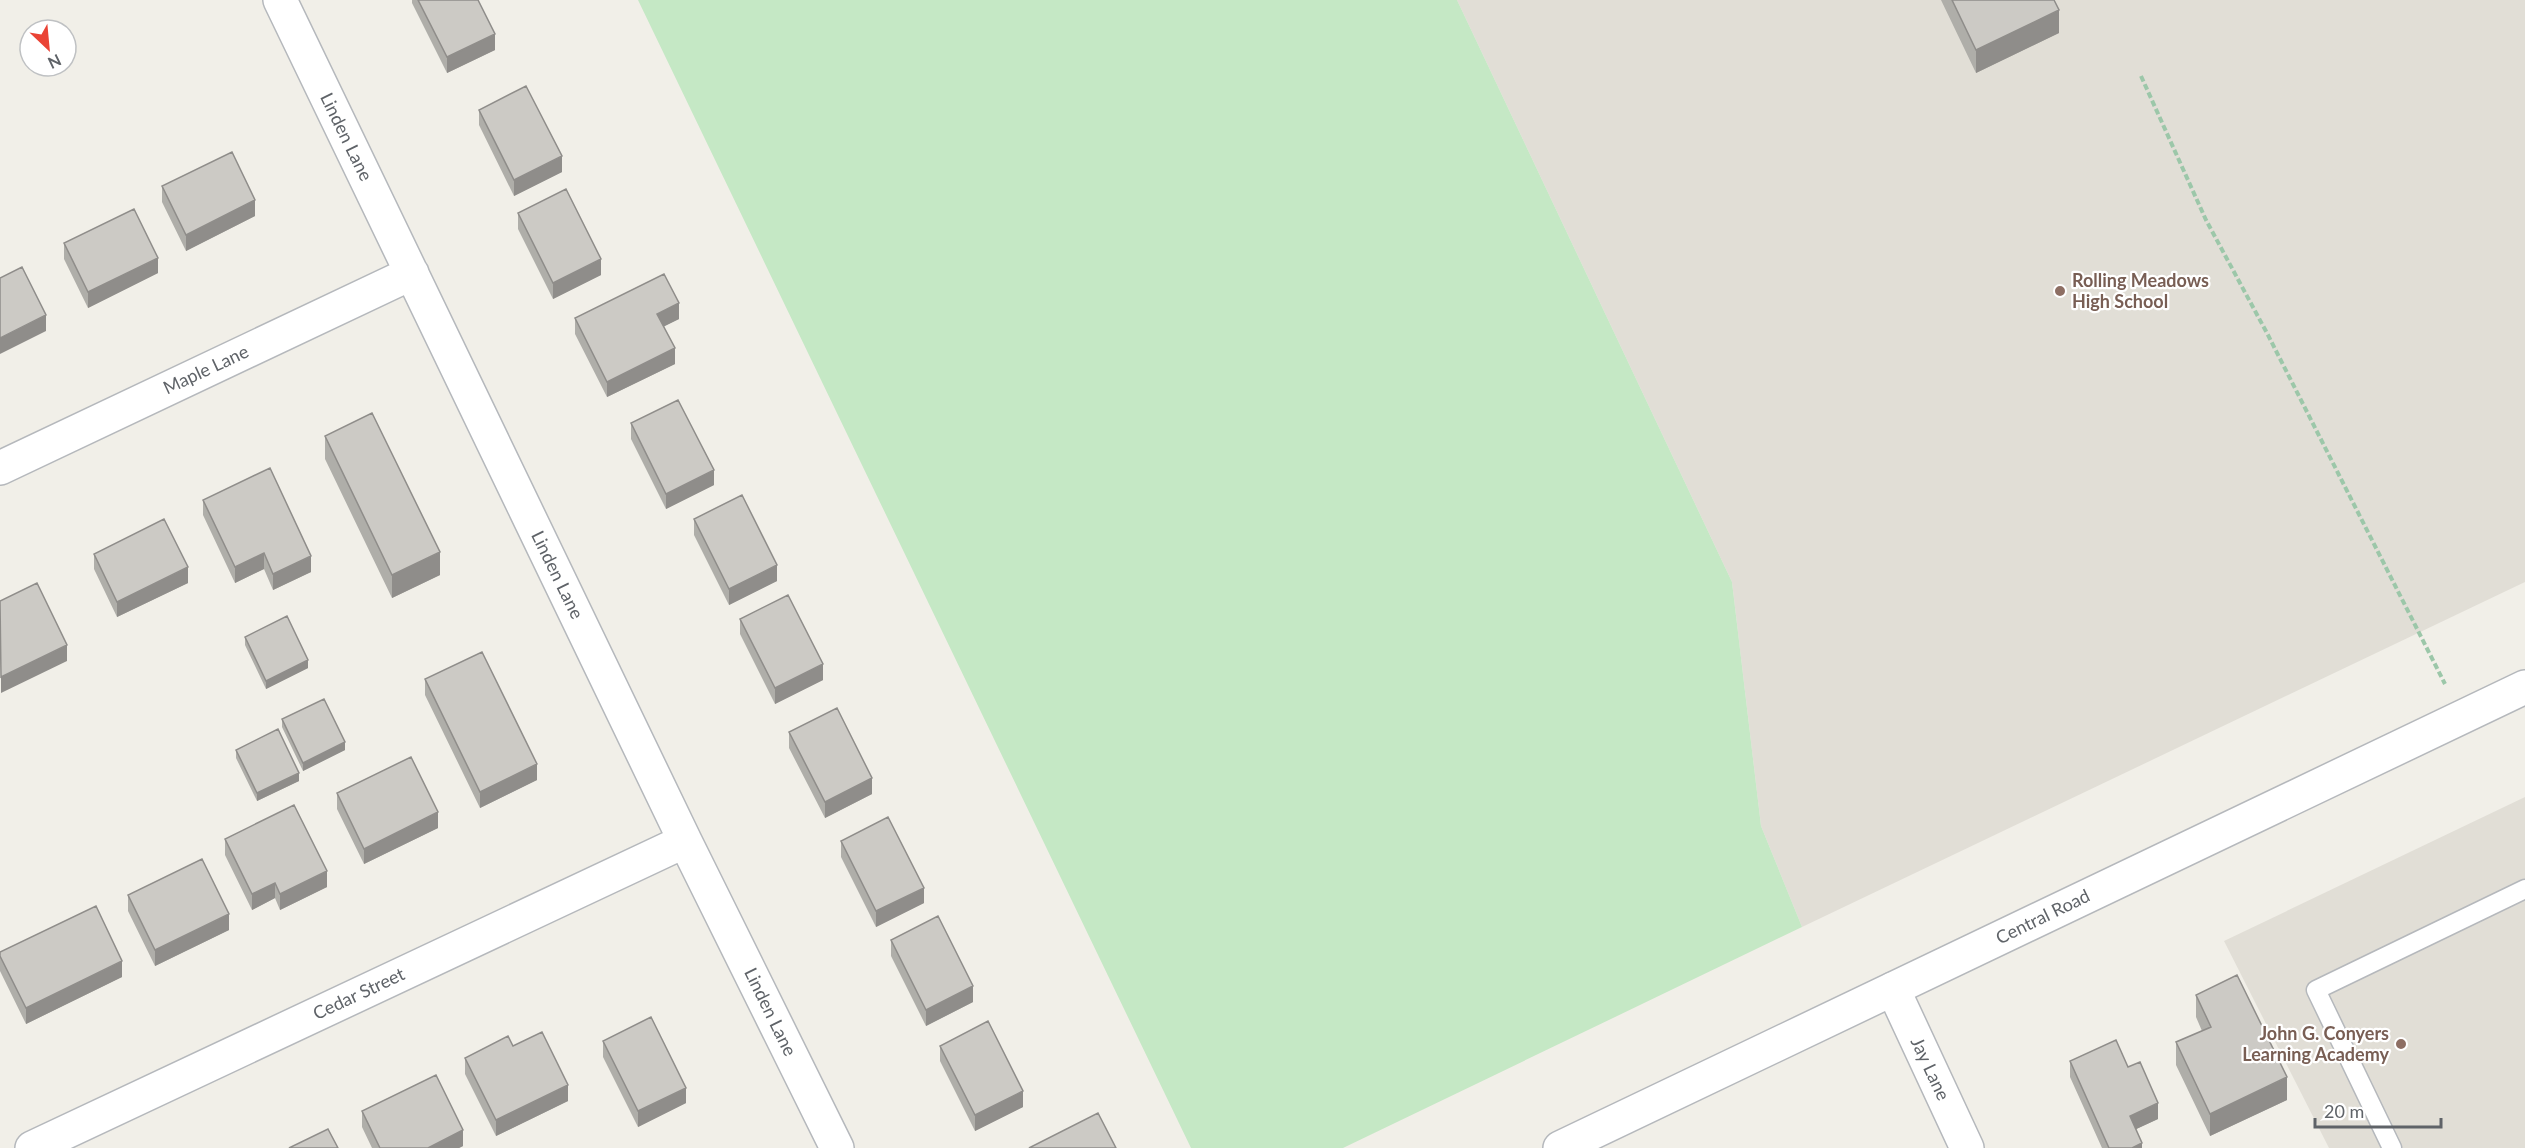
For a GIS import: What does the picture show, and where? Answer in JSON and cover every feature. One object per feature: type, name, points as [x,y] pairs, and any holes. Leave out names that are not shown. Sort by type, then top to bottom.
[{"type":"street","name":"Linden Lane","points":[[280,0],[685,841],[837,1148]]},
{"type":"street","name":"Maple Lane","points":[[0,468],[412,273]]},
{"type":"street","name":"Central Road","points":[[1560,1148],[2525,687]]},
{"type":"street","name":"Cedar Street","points":[[32,1148],[685,841]]},
{"type":"street","name":"Jay Lane","points":[[1893,989],[1967,1148]]},
{"type":"lane","points":[[2392,1148],[2316,990],[2525,889]]},
{"type":"path","points":[[2141,76],[2206,220],[2268,335],[2446,687]]},
{"type":"shaded area","name":"Rolling Meadows High School","points":[[1457,0],[2525,0],[2525,582],[1802,927],[1761,826],[1732,582]]},
{"type":"shaded area","name":"John G. Conyers Learning Academy","points":[[2525,797],[2525,1148],[2329,1148],[2224,941]]},
{"type":"green space","points":[[638,0],[1457,0],[1732,582],[1761,826],[1802,927],[1343,1148],[1191,1148]]},
{"type":"building","points":[[418,0],[478,0],[495,34],[447,57]]},
{"type":"building","points":[[1952,0],[2054,0],[2059,10],[1976,50]]},
{"type":"building","points":[[526,86],[562,156],[514,180],[479,110]]},
{"type":"building","points":[[232,152],[255,200],[186,235],[162,186]]},
{"type":"building","points":[[566,189],[601,259],[553,283],[518,213]]},
{"type":"building","points":[[134,209],[158,258],[88,292],[64,243]]},
{"type":"building","points":[[22,267],[46,315],[0,338],[0,278]]},
{"type":"building","points":[[664,274],[679,303],[657,314],[675,348],[607,382],[575,318]]},
{"type":"building","points":[[678,400],[714,470],[666,494],[631,423]]},
{"type":"building","points":[[372,413],[440,552],[392,575],[325,436]]},
{"type":"building","points":[[270,468],[311,556],[273,574],[264,553],[235,567],[203,500]]},
{"type":"building","points":[[742,495],[777,565],[729,589],[694,519]]},
{"type":"building","points":[[164,519],[188,567],[117,602],[94,554]]},
{"type":"building","points":[[37,583],[67,645],[1,677],[0,601]]},
{"type":"building","points":[[788,595],[823,664],[775,688],[740,619]]},
{"type":"building","points":[[287,616],[308,660],[266,681],[245,637]]},
{"type":"building","points":[[482,652],[537,764],[480,792],[425,679]]},
{"type":"building","points":[[324,699],[345,742],[303,763],[282,719]]},
{"type":"building","points":[[837,708],[872,778],[825,802],[789,732]]},
{"type":"building","points":[[278,729],[299,773],[257,793],[236,750]]},
{"type":"building","points":[[411,757],[438,812],[364,849],[337,793]]},
{"type":"building","points":[[294,805],[327,871],[280,894],[275,883],[252,894],[225,839]]},
{"type":"building","points":[[888,817],[924,888],[876,911],[841,841]]},
{"type":"building","points":[[202,859],[229,914],[155,950],[128,895]]},
{"type":"building","points":[[96,906],[122,961],[26,1008],[0,952]]},
{"type":"building","points":[[938,916],[973,986],[926,1010],[891,940]]},
{"type":"building","points":[[2237,975],[2287,1077],[2210,1114],[2176,1042],[2211,1027],[2196,995]]},
{"type":"building","points":[[651,1017],[686,1088],[638,1111],[603,1041]]},
{"type":"building","points":[[988,1021],[1023,1091],[975,1115],[940,1046]]},
{"type":"building","points":[[542,1032],[568,1085],[496,1120],[465,1058],[508,1036],[513,1046]]},
{"type":"building","points":[[2116,1040],[2128,1067],[2140,1062],[2158,1103],[2130,1116],[2142,1143],[2132,1148],[2109,1148],[2070,1061]]},
{"type":"building","points":[[436,1075],[463,1130],[428,1148],[380,1148],[362,1111]]},
{"type":"building","points":[[1098,1113],[1116,1148],[1029,1148]]},
{"type":"building","points":[[328,1129],[338,1148],[289,1148]]},
{"type":"place","name":"Rolling Meadows High School","points":[[2060,291]]},
{"type":"place","name":"John G. Conyers Learning Academy","points":[[2401,1044]]}]
